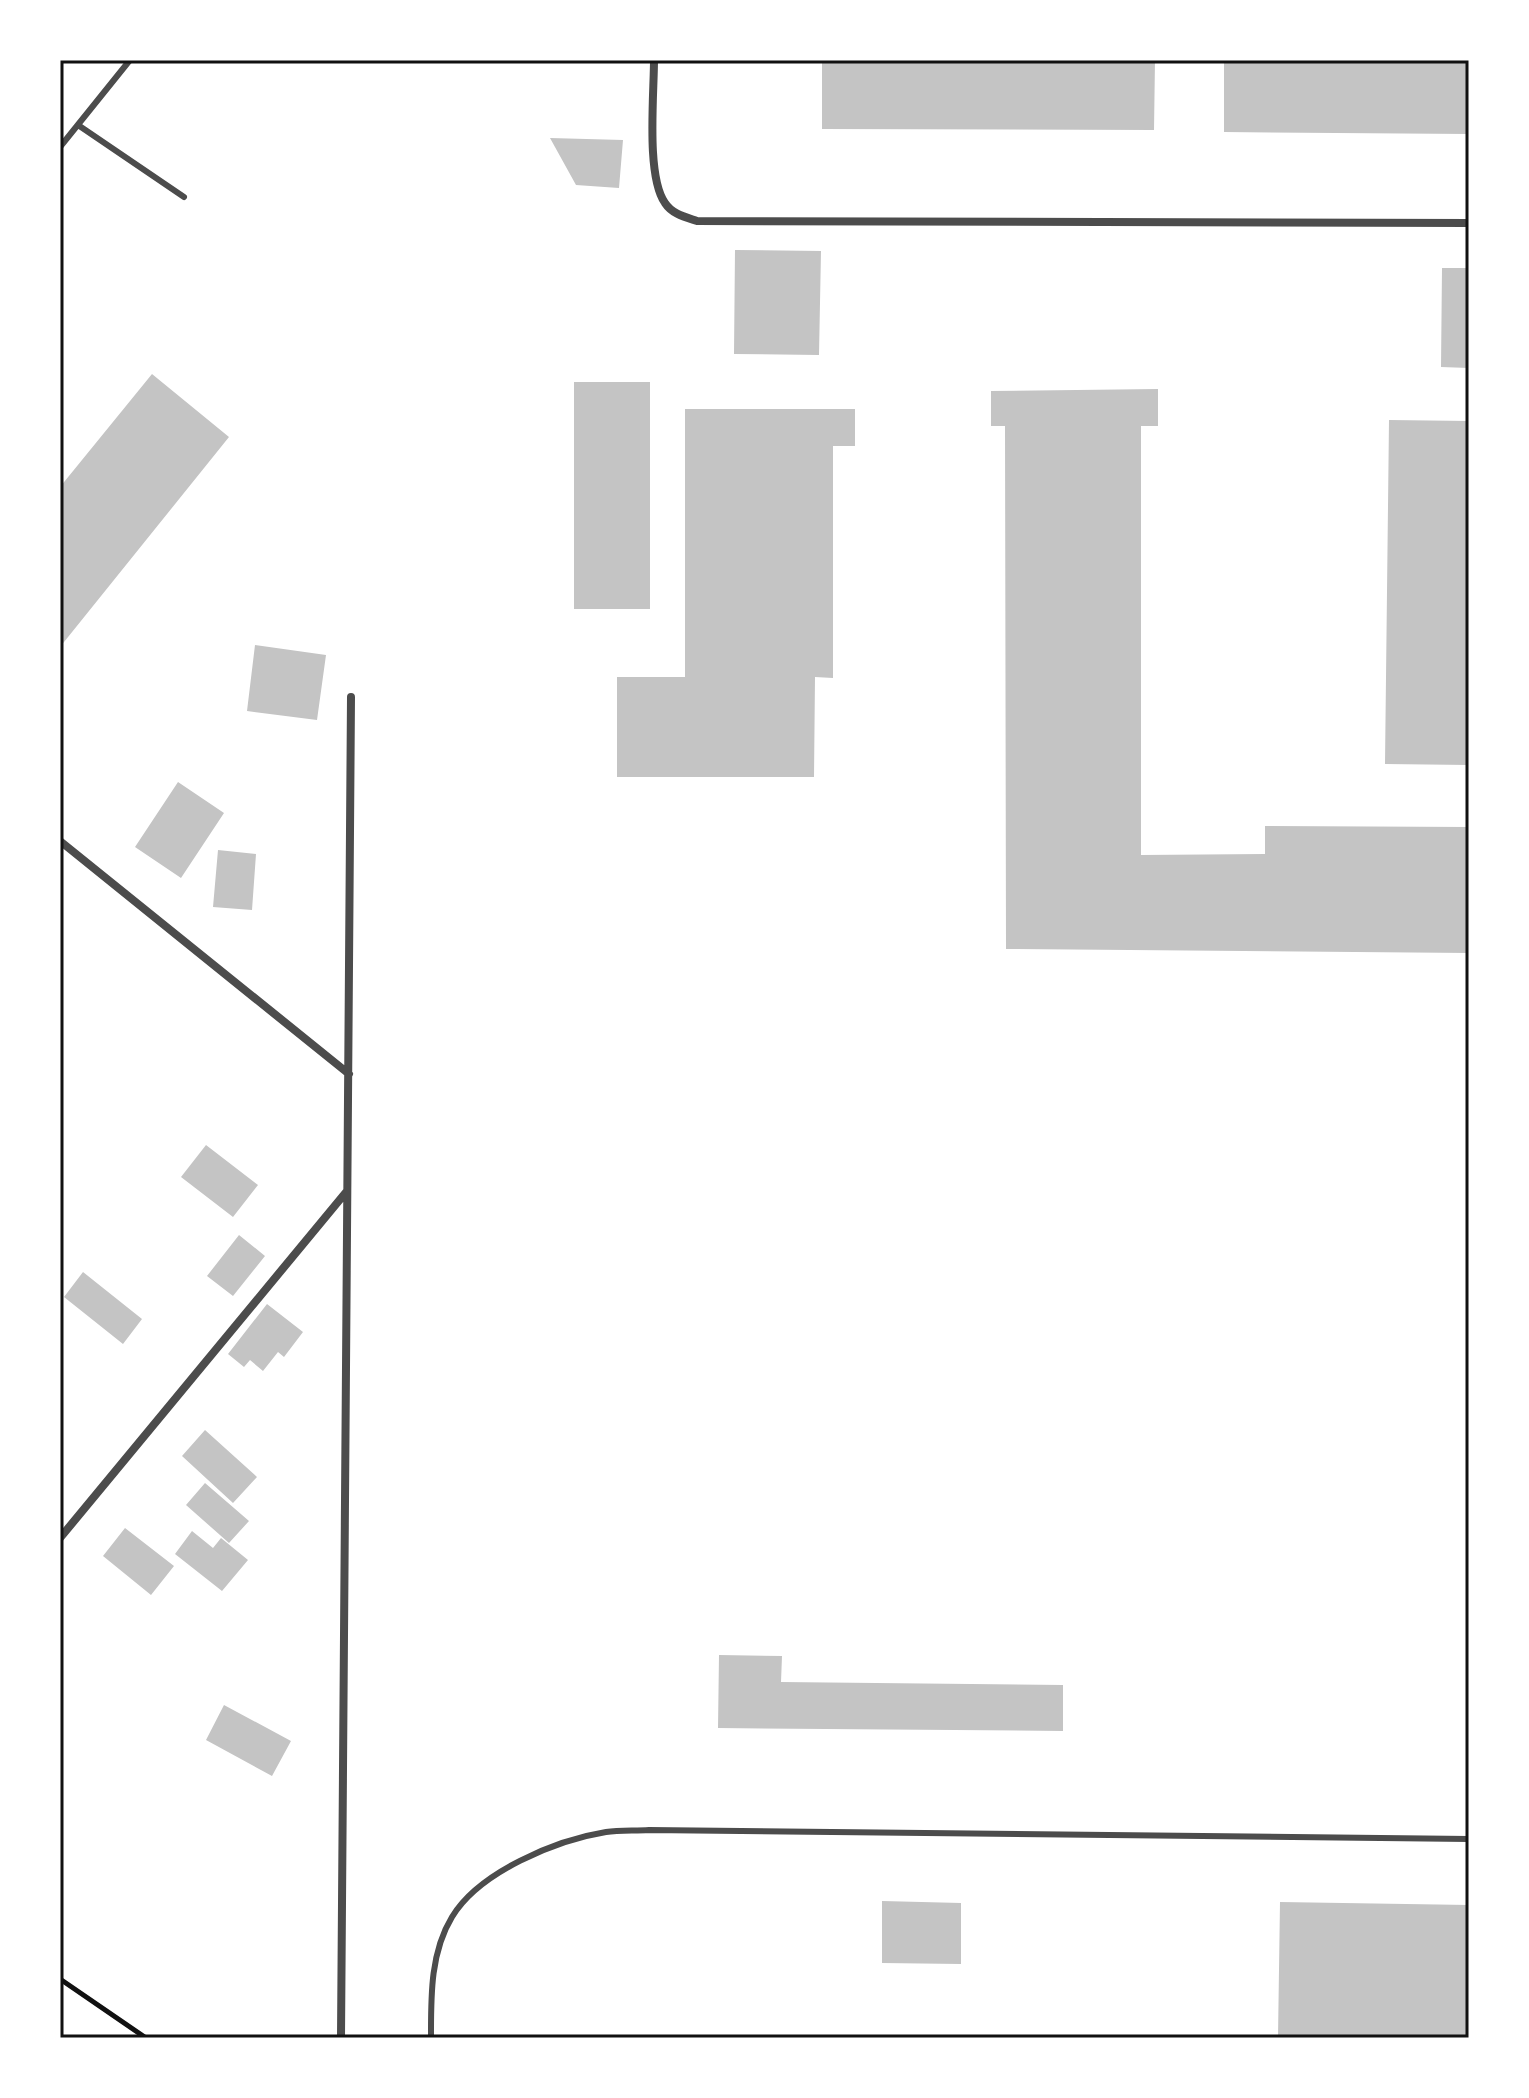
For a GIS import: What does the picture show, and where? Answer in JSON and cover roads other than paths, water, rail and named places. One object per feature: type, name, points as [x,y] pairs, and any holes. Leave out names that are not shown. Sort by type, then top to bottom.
[{"type":"street","points":[[654,60],[654,173],[658,192],[667,206],[681,217],[697,221],[1469,223]]},
{"type":"street","points":[[341,2038],[351,697]]},
{"type":"street","points":[[60,841],[349,1074]]},
{"type":"street","points":[[60,1538],[347,1191]]},
{"type":"lane","points":[[60,147],[130,60]]},
{"type":"lane","points":[[78,125],[184,197]]},
{"type":"lane","points":[[431,2038],[431,1990],[439,1946],[452,1916],[478,1889],[510,1866],[573,1840],[607,1832],[1469,1839]]}]
